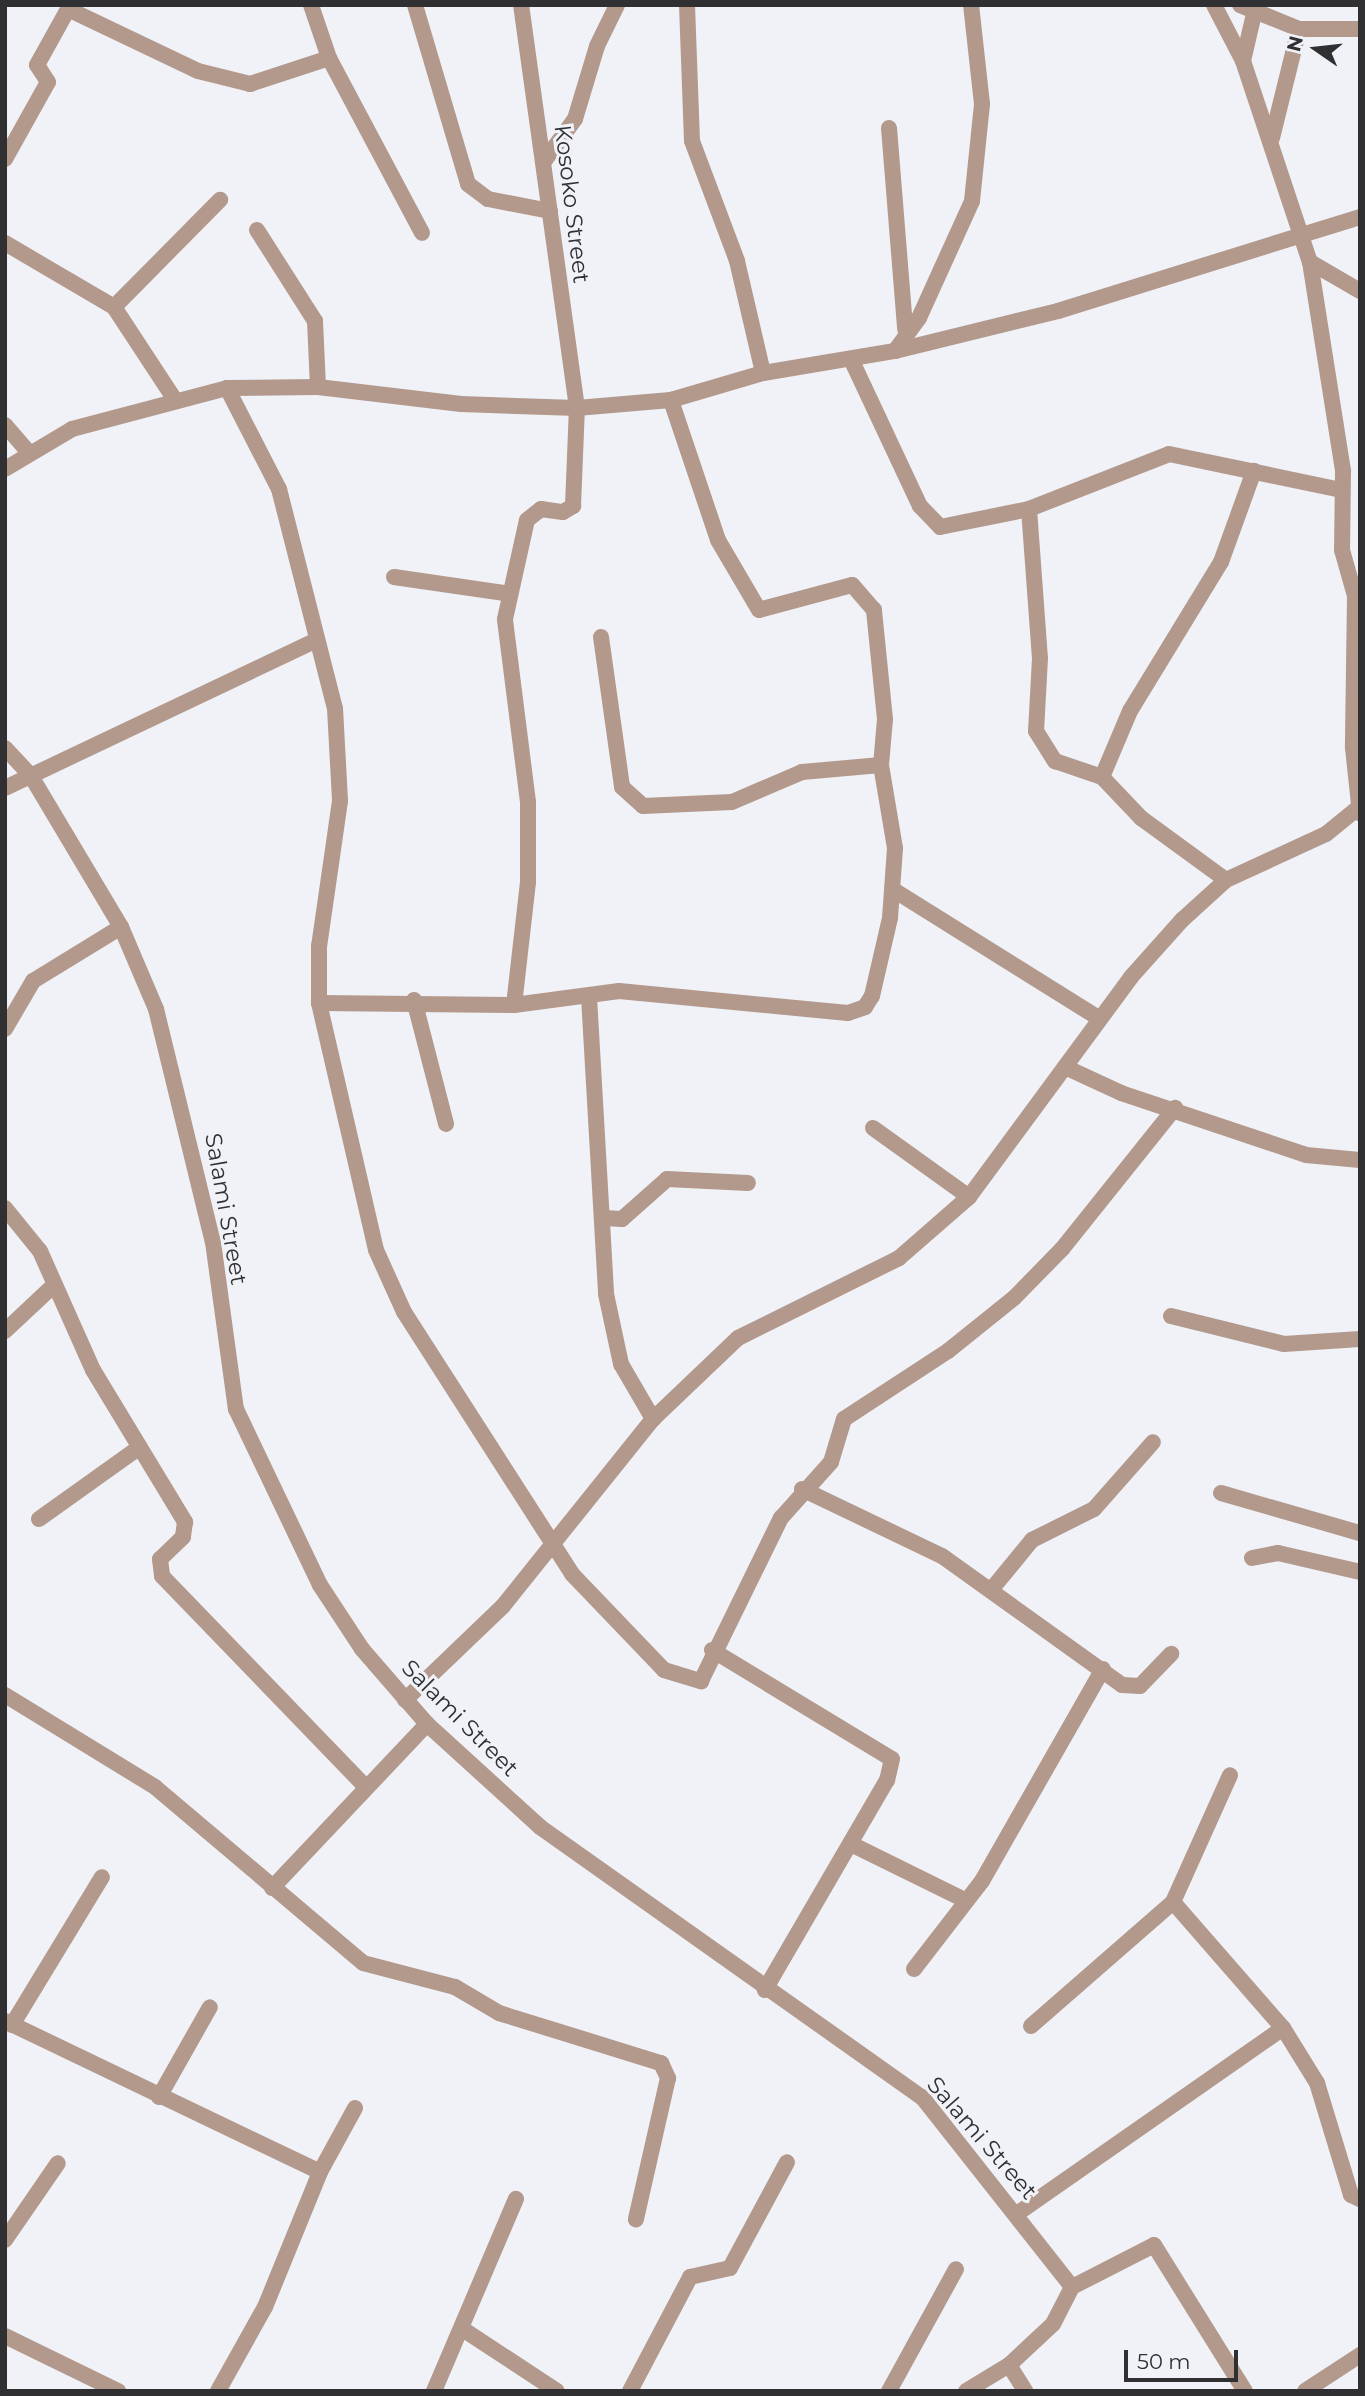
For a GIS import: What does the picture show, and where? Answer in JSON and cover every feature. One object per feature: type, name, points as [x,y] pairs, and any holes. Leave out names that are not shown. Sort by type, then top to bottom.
[{"type":"street","points":[[311,5],[329,58],[422,233]]},
{"type":"street","points":[[415,5],[453,148],[468,184],[488,199],[550,211]]},
{"type":"street","name":"Kosoko Street","points":[[510,594],[527,520],[541,509],[563,512],[573,506],[577,408],[545,159],[521,5]]},
{"type":"street","points":[[545,159],[575,119],[597,46],[617,5]]},
{"type":"street","points":[[687,5],[692,141],[737,261],[763,373]]},
{"type":"street","points":[[894,351],[905,329],[919,318],[972,201],[982,104],[971,5]]},
{"type":"street","points":[[405,1700],[503,1606],[551,1539],[653,1419],[738,1338],[899,1258],[970,1197],[1157,946],[1226,880],[1326,834],[1359,812],[1357,594],[1342,550],[1341,489],[1310,262],[1299,235],[1272,138],[1243,61],[1214,5]]},
{"type":"street","points":[[1240,5],[1256,8],[1299,29],[1360,29]]},
{"type":"street","points":[[1243,61],[1256,8]]},
{"type":"street","points":[[5,159],[48,82],[37,65],[68,9],[198,71],[250,84],[329,58]]},
{"type":"street","points":[[1272,138],[1299,29]]},
{"type":"street","points":[[889,128],[905,329]]},
{"type":"street","points":[[114,307],[220,200]]},
{"type":"street","points":[[5,469],[72,429],[228,388],[318,387],[461,404],[577,408],[671,400],[763,373],[894,351],[1058,311],[1360,217]]},
{"type":"street","points":[[257,230],[314,321],[318,387]]},
{"type":"street","points":[[5,243],[114,307],[175,400]]},
{"type":"street","points":[[1310,262],[1360,290]]},
{"type":"street","points":[[851,359],[930,520],[949,527],[1029,509],[1139,460],[1169,454],[1341,489]]},
{"type":"street","points":[[228,388],[279,488],[317,640],[341,762],[319,946],[319,1003],[387,1279],[572,1574],[664,1671],[701,1681],[712,1650],[802,1489],[831,1462],[844,1419],[948,1351],[1014,1298],[1062,1249],[1175,1108]]},
{"type":"street","points":[[319,1003],[414,1000],[514,1005],[657,992],[857,1013],[879,981],[895,848],[881,765],[885,719],[870,602],[852,585],[759,610],[718,540],[671,400]]},
{"type":"street","points":[[5,425],[29,453]]},
{"type":"street","points":[[1102,777],[1130,710],[1221,562],[1254,471]]},
{"type":"street","points":[[1029,509],[1040,658],[1036,731],[1055,761],[1102,777],[1141,818],[1226,880]]},
{"type":"street","points":[[1342,550],[1360,560]]},
{"type":"street","points":[[394,577],[510,594],[503,641],[526,763],[529,844],[514,1005]]},
{"type":"street","points":[[601,637],[622,787],[643,806],[732,802],[802,772],[881,765]]},
{"type":"street","points":[[5,788],[317,640]]},
{"type":"street","points":[[5,748],[31,776]]},
{"type":"street","name":"Salami Street","points":[[31,776],[121,928],[156,1009],[181,1096],[213,1242],[236,1409],[320,1585],[405,1700],[427,1724],[540,1827],[765,1990],[922,2097],[1018,2213],[1072,2287]]},
{"type":"street","points":[[892,889],[1100,1019]]},
{"type":"street","points":[[5,1030],[33,981],[121,928]]},
{"type":"street","points":[[589,997],[615,1340],[653,1419]]},
{"type":"street","points":[[414,1000],[446,1124]]},
{"type":"street","points":[[1065,1067],[1121,1093],[1175,1108],[1306,1154],[1360,1160]]},
{"type":"street","points":[[873,1128],[970,1197]]},
{"type":"street","points":[[604,1218],[624,1218],[667,1180],[748,1182]]},
{"type":"street","points":[[5,1208],[40,1251],[53,1286],[137,1449],[185,1522],[183,1537],[160,1559],[163,1576],[366,1787]]},
{"type":"street","points":[[5,1331],[53,1286]]},
{"type":"street","points":[[1171,1316],[1284,1344],[1360,1339]]},
{"type":"street","points":[[991,1590],[1032,1540],[1094,1510],[1153,1442]]},
{"type":"street","points":[[39,1519],[137,1449]]},
{"type":"street","points":[[802,1489],[907,1534],[991,1590],[1122,1685],[1140,1686],[1171,1654]]},
{"type":"street","points":[[1221,1493],[1360,1533]]},
{"type":"street","points":[[1252,1558],[1278,1553],[1360,1572]]},
{"type":"street","points":[[712,1650],[892,1759],[887,1780],[765,1990]]},
{"type":"street","points":[[915,1969],[965,1900],[1041,1784],[1102,1670]]},
{"type":"street","points":[[5,1695],[155,1787],[272,1888],[380,1971],[455,1987],[499,2013],[661,2063],[668,2078],[636,2219]]},
{"type":"street","points":[[272,1888],[427,1724]]},
{"type":"street","points":[[1031,2026],[1173,1902],[1230,1775]]},
{"type":"street","points":[[851,1844],[965,1900]]},
{"type":"street","points":[[102,1877],[9,2023],[320,2172]]},
{"type":"street","points":[[1173,1902],[1283,2028],[1323,2093],[1352,2195],[1360,2199]]},
{"type":"street","points":[[159,2097],[210,2007]]},
{"type":"street","points":[[1018,2213],[1283,2028]]},
{"type":"street","points":[[218,2391],[265,2307],[320,2172],[355,2108]]},
{"type":"street","points":[[630,2391],[690,2277],[730,2268],[787,2162]]},
{"type":"street","points":[[5,2240],[58,2163]]},
{"type":"street","points":[[434,2391],[464,2330],[516,2199]]},
{"type":"street","points":[[966,2391],[1009,2365],[1053,2324],[1072,2287],[1154,2245],[1245,2391]]},
{"type":"street","points":[[889,2391],[956,2269]]},
{"type":"street","points":[[464,2330],[557,2391]]},
{"type":"street","points":[[5,2336],[118,2391]]},
{"type":"street","points":[[1305,2391],[1360,2355]]},
{"type":"street","points":[[1009,2365],[1025,2391]]}]
